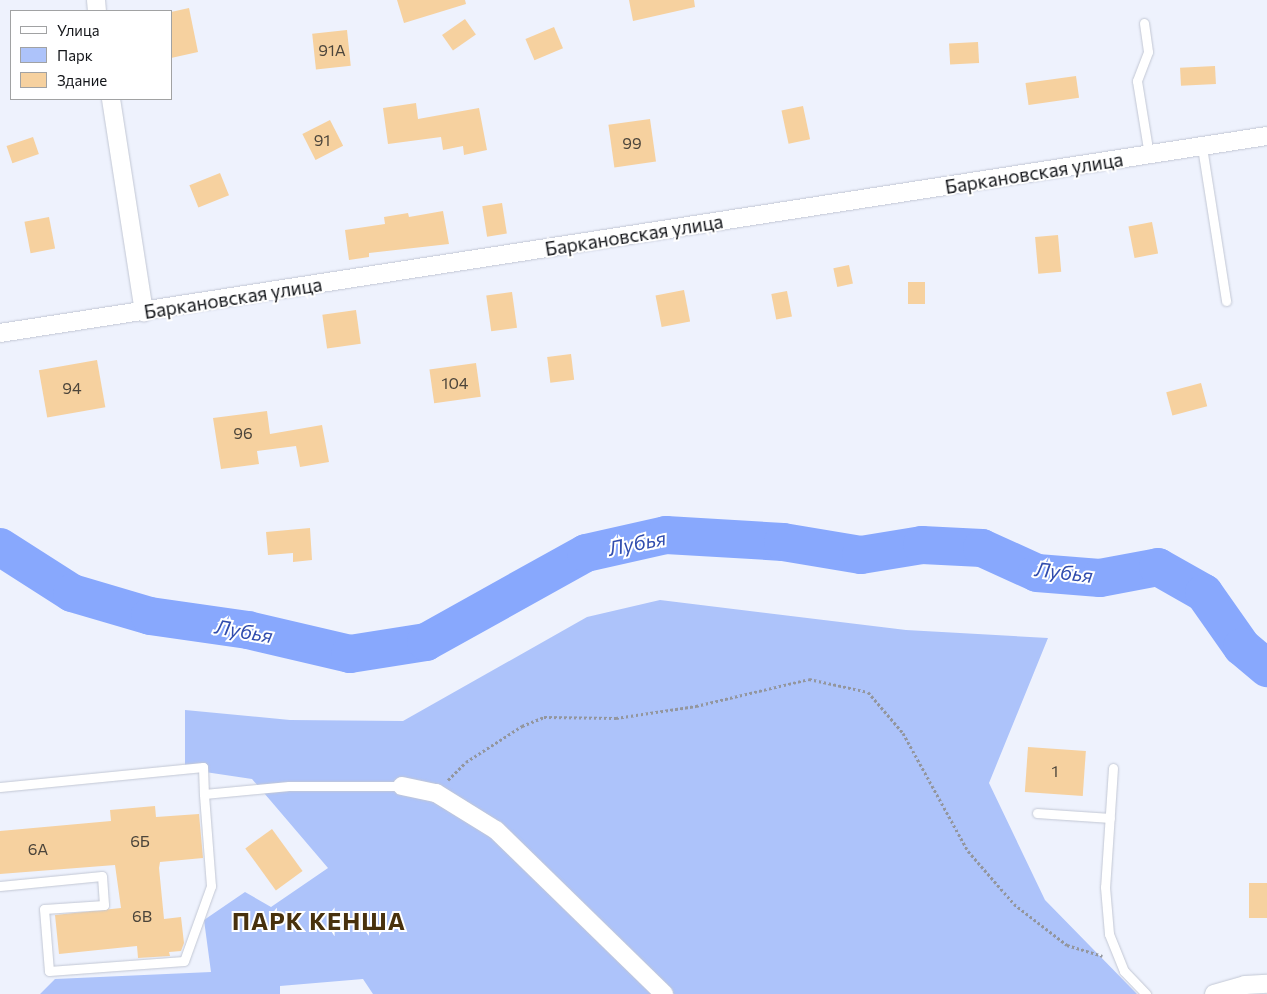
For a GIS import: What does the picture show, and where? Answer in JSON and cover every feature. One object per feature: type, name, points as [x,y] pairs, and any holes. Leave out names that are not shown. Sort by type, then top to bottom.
[{"type":"street","points":[[111,100],[144,312]]},
{"type":"street","name":"Баркановская улица","points":[[0,333],[1267,136]]},
{"type":"street","points":[[402,786],[436,793],[496,830],[664,994]]},
{"type":"street","points":[[1214,994],[1245,985],[1267,984]]},
{"type":"lane","points":[[1144,23],[1148,52],[1137,81],[1149,155]]},
{"type":"lane","points":[[1202,147],[1226,301]]},
{"type":"lane","points":[[0,787],[203,767],[211,886],[184,961],[50,971],[44,909],[104,905],[102,876],[0,886]]},
{"type":"lane","points":[[1113,768],[1105,887],[1109,934],[1124,971],[1146,994]]},
{"type":"lane","points":[[204,794],[289,786],[402,786]]},
{"type":"lane","points":[[1037,813],[1110,818]]},
{"type":"path","points":[[436,793],[466,762],[522,726],[544,717],[616,718],[696,706],[809,679],[868,692],[903,733],[968,851],[979,864],[1014,904],[1067,945],[1097,956]]},
{"type":"green space","points":[[660,600],[906,630],[1048,638],[989,783],[1045,900],[1137,994],[373,994],[363,979],[280,986],[280,994],[40,994],[55,979],[211,972],[204,920],[245,892],[271,907],[328,868],[252,779],[185,769],[185,710],[290,720],[403,721],[587,617]]},
{"type":"building","points":[[397,0],[465,0],[466,4],[404,23]]},
{"type":"building","points":[[629,0],[694,0],[695,7],[633,21]]},
{"type":"building","points":[[189,8],[198,52],[172,58],[172,12]]},
{"type":"building","points":[[465,19],[476,35],[453,51],[442,35]]},
{"type":"building","points":[[554,27],[563,48],[534,60],[525,39]]},
{"type":"building","points":[[347,30],[351,66],[316,69],[312,34]]},
{"type":"building","points":[[978,42],[979,63],[950,64],[949,44]]},
{"type":"building","points":[[1215,66],[1216,84],[1181,86],[1180,68]]},
{"type":"building","points":[[1076,76],[1079,98],[1029,105],[1025,83]]},
{"type":"building","points":[[416,103],[418,119],[479,108],[487,150],[464,155],[463,146],[443,150],[441,137],[388,144],[383,108]]},
{"type":"building","points":[[803,106],[810,139],[789,144],[781,111]]},
{"type":"building","points":[[650,119],[656,162],[614,167],[608,125]]},
{"type":"building","points":[[330,120],[343,146],[316,160],[302,134]]},
{"type":"building","points":[[33,137],[39,154],[12,163],[7,146]]},
{"type":"building","points":[[220,173],[229,195],[198,208],[189,185]]},
{"type":"building","points":[[502,203],[507,234],[487,237],[482,206]]},
{"type":"building","points":[[443,211],[449,244],[369,253],[369,257],[349,260],[345,230],[385,224],[384,217],[408,213],[409,217]]},
{"type":"building","points":[[49,217],[55,248],[31,253],[24,222]]},
{"type":"building","points":[[1152,222],[1158,253],[1135,258],[1128,227]]},
{"type":"building","points":[[1058,235],[1061,272],[1038,274],[1035,237]]},
{"type":"building","points":[[849,265],[853,284],[837,287],[833,268]]},
{"type":"building","points":[[908,282],[925,282],[925,304],[908,304]]},
{"type":"building","points":[[684,290],[690,321],[662,327],[656,296]]},
{"type":"building","points":[[787,291],[792,317],[776,320],[771,294]]},
{"type":"building","points":[[512,292],[517,328],[491,331],[486,296]]},
{"type":"building","points":[[356,310],[361,344],[327,348],[322,315]]},
{"type":"building","points":[[571,354],[574,380],[550,383],[547,357]]},
{"type":"building","points":[[97,360],[105,407],[47,418],[39,370]]},
{"type":"building","points":[[476,363],[481,397],[434,403],[429,370]]},
{"type":"building","points":[[1201,383],[1207,406],[1172,415],[1166,392]]},
{"type":"building","points":[[267,411],[270,434],[322,425],[329,462],[300,467],[296,446],[257,451],[259,464],[221,469],[213,418]]},
{"type":"building","points":[[310,528],[312,560],[293,562],[293,553],[268,555],[266,532]]},
{"type":"building","points":[[1028,747],[1086,751],[1083,796],[1025,792]]},
{"type":"building","points":[[155,806],[156,817],[199,814],[203,858],[160,862],[159,868],[164,919],[181,917],[184,943],[181,951],[169,952],[170,956],[138,958],[137,946],[59,954],[55,915],[121,908],[115,865],[0,874],[0,831],[111,821],[110,810]]},
{"type":"building","points":[[272,829],[303,871],[276,890],[245,848]]},
{"type":"building","points":[[1249,883],[1267,883],[1267,918],[1249,918]]},
{"type":"waterway","name":"Лубья","points":[[0,547],[72,593],[150,616],[248,630],[350,654],[426,642],[586,553],[666,535],[783,542],[861,555],[922,545],[982,548],[1037,573],[1100,578],[1158,567],[1204,593],[1242,647],[1267,668]]},
{"type":"district","name":"ПАРК КЕНША","points":[[319,921]]}]
